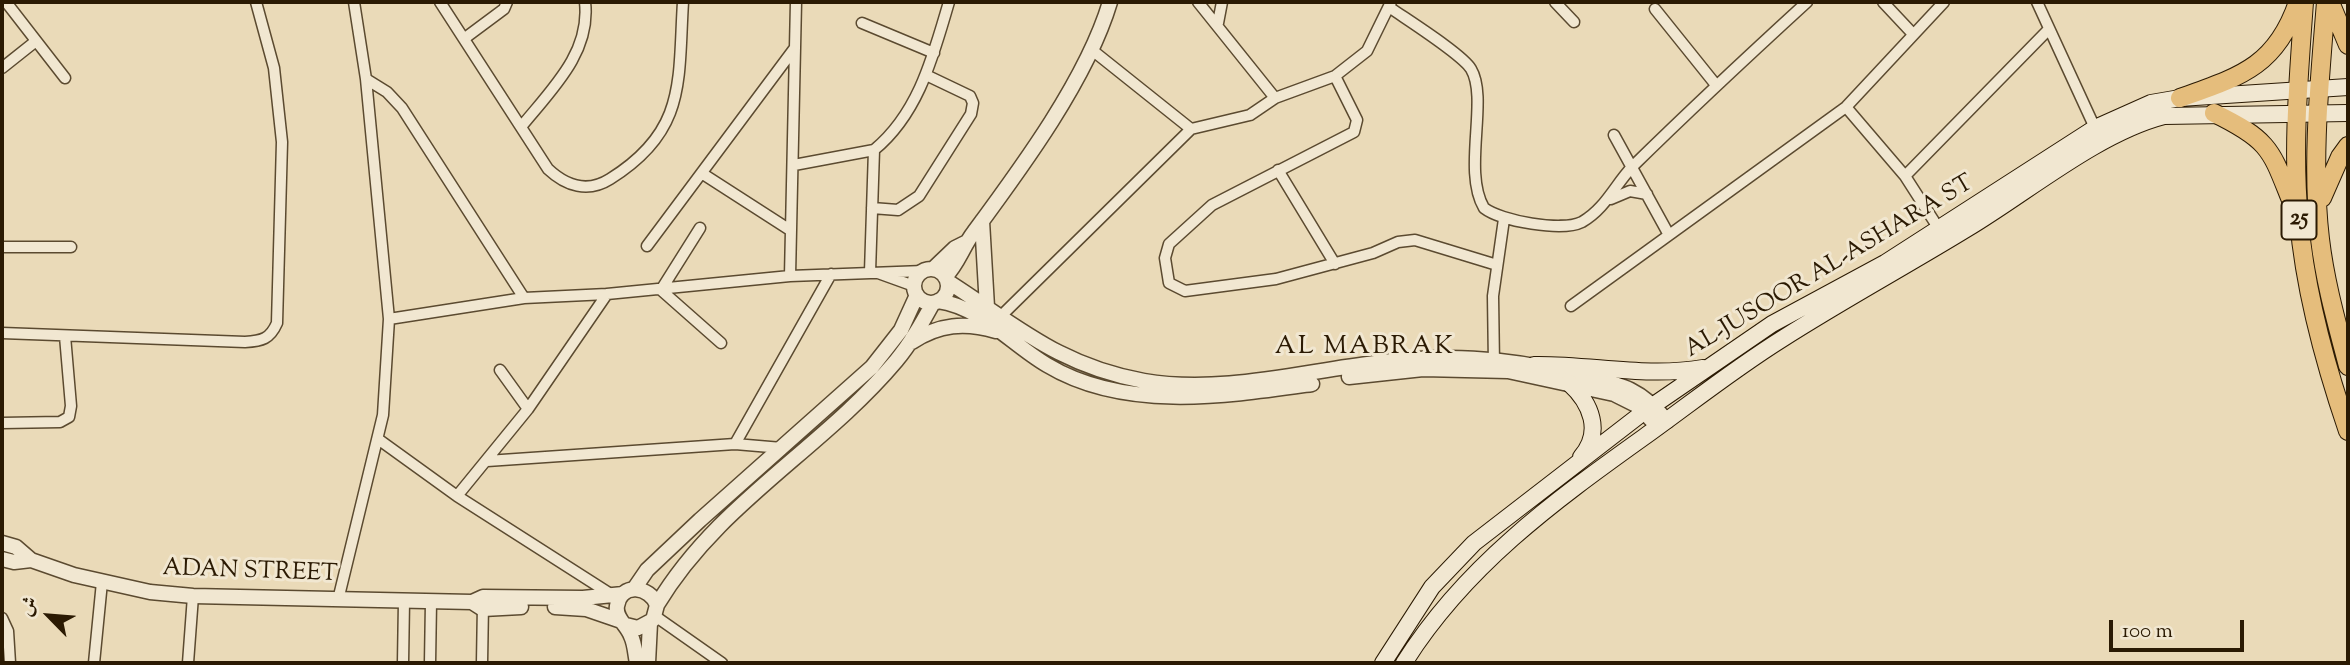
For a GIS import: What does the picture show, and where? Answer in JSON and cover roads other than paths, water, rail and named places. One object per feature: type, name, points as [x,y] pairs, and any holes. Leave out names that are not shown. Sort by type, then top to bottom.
[{"type":"main road","points":[[2180,99],[2235,78],[2261,63],[2280,41],[2298,2]]},
{"type":"main road","name":"25","points":[[2304,2],[2298,89],[2299,218],[2324,353],[2348,432]]},
{"type":"main road","points":[[2328,2],[2348,45]]},
{"type":"main road","name":"25","points":[[2328,2],[2319,87],[2318,207],[2324,265],[2348,366]]},
{"type":"main road","name":"AL-JUSOOR AL-ASHARA ST","points":[[1383,663],[1416,608],[1452,566],[1507,515],[1649,408],[1772,324],[1885,263],[2095,128],[2151,103],[2319,87],[2348,87]]},
{"type":"main road","points":[[2214,113],[2250,131],[2266,146],[2299,218]]},
{"type":"main road","name":"AL-JUSOOR AL-ASHARA ST","points":[[1404,663],[1438,612],[1508,539],[1662,424],[1793,331],[1962,232],[2122,131],[2164,116],[2214,113],[2298,116],[2348,113]]},
{"type":"main road","points":[[2318,207],[2340,157],[2348,146]]},
{"type":"main road","points":[[1534,365],[1577,365],[1666,373],[1708,366]]},
{"type":"main road","points":[[1569,383],[1586,401],[1593,424],[1587,451],[1574,466]]},
{"type":"street","points":[[6,2],[65,78]]},
{"type":"street","points":[[2,333],[245,342],[261,341],[273,332],[277,323],[282,142],[274,68],[256,2]]},
{"type":"street","points":[[338,600],[383,415],[390,319],[366,79],[354,2]]},
{"type":"street","points":[[440,2],[548,169],[560,181],[589,187],[621,172],[648,150],[663,133],[679,82],[683,2]]},
{"type":"street","points":[[465,38],[504,9],[507,2]]},
{"type":"street","points":[[521,127],[576,55],[583,36],[585,2]]},
{"type":"street","points":[[790,276],[796,2]]},
{"type":"street","points":[[794,165],[874,150],[900,126],[926,75],[949,2]]},
{"type":"street","points":[[637,663],[632,639],[617,607],[623,592],[854,384],[889,348],[916,290],[917,277],[937,274],[955,248],[967,242],[1017,176],[1092,50],[1110,2]]},
{"type":"street","points":[[1198,2],[1218,23],[1275,98]]},
{"type":"street","points":[[1218,23],[1222,2]]},
{"type":"street","points":[[1555,2],[1574,22]]},
{"type":"street","points":[[1608,201],[1633,167],[1716,85],[1807,2]]},
{"type":"street","points":[[1884,2],[1913,34]]},
{"type":"street","points":[[1571,306],[1846,107],[1944,2]]},
{"type":"street","points":[[2037,2],[2095,128]]},
{"type":"street","points":[[1000,317],[1191,129],[1250,115],[1275,98],[1335,76],[1367,51],[1390,4],[1470,66],[1476,87],[1478,192],[1484,208],[1504,219],[1573,225],[1582,222],[1608,201],[1630,191],[1647,194]]},
{"type":"street","points":[[1655,9],[1716,85]]},
{"type":"street","points":[[862,23],[934,53]]},
{"type":"street","points":[[1905,176],[2049,29]]},
{"type":"street","points":[[2,68],[36,41]]},
{"type":"street","points":[[647,246],[794,49]]},
{"type":"street","points":[[1092,50],[1191,129]]},
{"type":"street","points":[[872,208],[898,210],[919,196],[971,114],[973,103],[970,96],[926,75]]},
{"type":"street","points":[[1335,76],[1357,120],[1354,132],[1212,205],[1169,244],[1165,258],[1169,283],[1185,290],[1276,279],[1335,264],[1398,242],[1415,240],[1497,265]]},
{"type":"street","points":[[366,79],[387,92],[402,108],[524,298]]},
{"type":"street","points":[[1846,107],[1905,176],[1939,229]]},
{"type":"street","points":[[1614,135],[1670,235]]},
{"type":"street","points":[[872,272],[874,150]]},
{"type":"street","points":[[1278,170],[1335,264]]},
{"type":"street","points":[[703,174],[790,230]]},
{"type":"street","points":[[1494,364],[1491,326],[1504,219]]},
{"type":"street","points":[[982,220],[987,307]]},
{"type":"street","points":[[661,290],[700,228]]},
{"type":"street","points":[[2,247],[71,247]]},
{"type":"street","points":[[390,319],[524,298],[661,290],[790,276],[872,272],[937,274],[1063,357],[1120,375],[1169,383],[1297,376],[1393,361],[1534,365],[1625,387],[1642,394],[1662,424]]},
{"type":"street","points":[[872,272],[916,290],[924,301],[975,313],[1046,365],[1078,381],[1126,393],[1196,395],[1287,388],[1396,371],[1494,364],[1614,394],[1649,408]]},
{"type":"street","points":[[735,444],[831,274]]},
{"type":"street","points":[[624,623],[638,628],[654,615],[670,583],[716,527],[858,400],[908,345],[947,290],[937,274]]},
{"type":"street","points":[[661,290],[721,344]]},
{"type":"street","points":[[457,496],[528,410],[607,294]]},
{"type":"street","points":[[908,345],[928,332],[949,326],[981,327],[1002,333]]},
{"type":"street","points":[[2,423],[60,422],[69,416],[71,406],[65,336]]},
{"type":"street","points":[[500,370],[528,410]]},
{"type":"street","points":[[378,439],[457,496],[623,592],[649,592],[654,615],[648,663]]},
{"type":"street","points":[[487,461],[735,444],[782,448]]},
{"type":"street","name":"ADAN STREET","points":[[2,542],[16,547],[31,560],[102,582],[192,597],[479,603],[586,609],[624,623]]},
{"type":"street","name":"ADAN STREET","points":[[2,559],[14,562],[31,560]]},
{"type":"street","points":[[94,663],[102,582]]},
{"type":"street","name":"ADAN STREET","points":[[479,603],[623,592]]},
{"type":"street","points":[[188,663],[192,597]]},
{"type":"street","points":[[403,663],[404,601]]},
{"type":"street","points":[[430,663],[431,602]]},
{"type":"street","points":[[479,603],[482,663]]},
{"type":"street","points":[[654,615],[722,663]]},
{"type":"street","points":[[2,618],[8,631],[10,663]]},
{"type":"district","name":"AL MABRAK","points":[[1365,349]]}]
